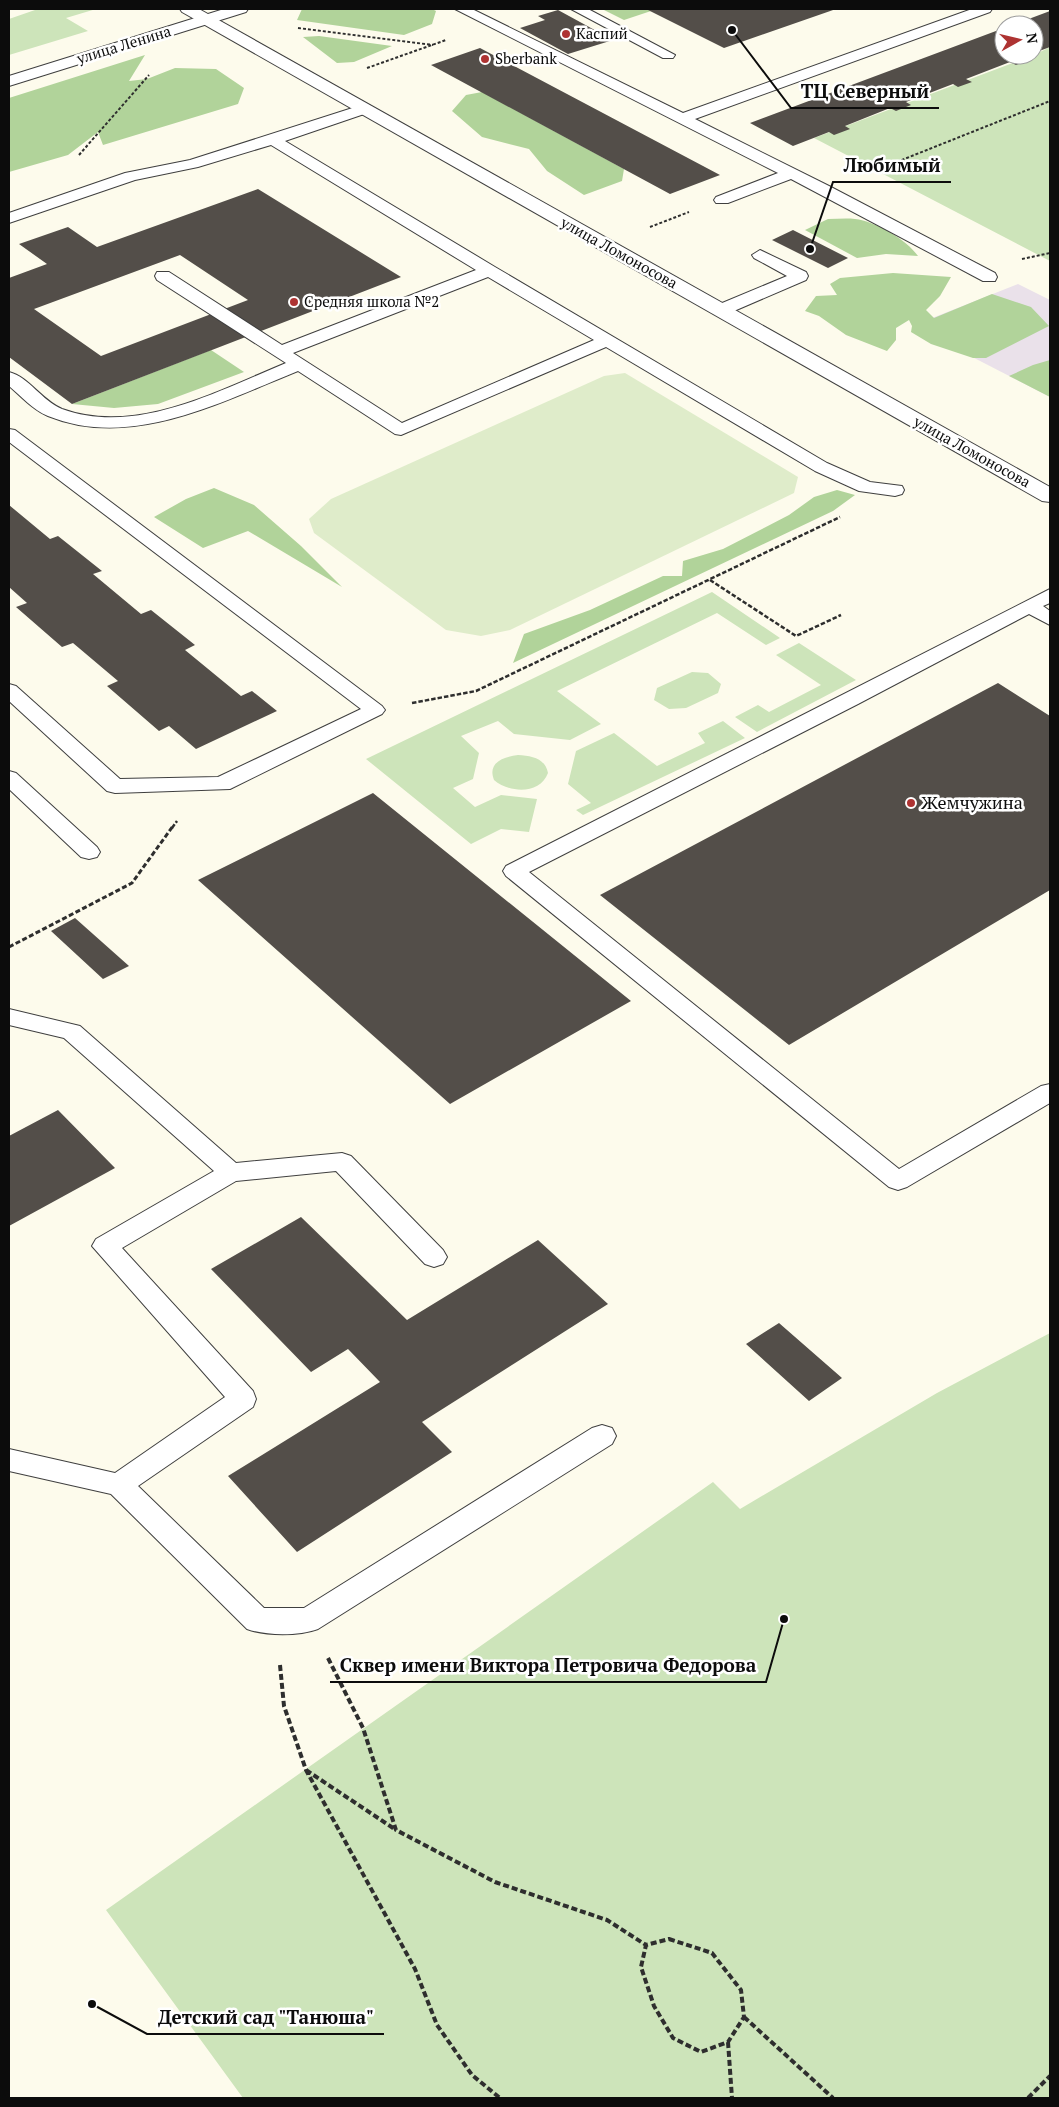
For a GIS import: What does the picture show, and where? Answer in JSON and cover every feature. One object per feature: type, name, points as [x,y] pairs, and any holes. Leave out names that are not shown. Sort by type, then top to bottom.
[{"type":"street","name":"улица Ломоносова","points":[[188,9],[1050,496]]},
{"type":"street","name":"улица Ленина","points":[[9,81],[240,9]]},
{"type":"lane","points":[[462,9],[792,173],[988,277]]},
{"type":"lane","points":[[578,9],[668,55]]},
{"type":"lane","points":[[682,119],[977,10]]},
{"type":"lane","points":[[9,218],[131,176],[193,164],[273,140],[365,109]]},
{"type":"lane","points":[[273,140],[488,272],[821,467],[866,487],[895,490]]},
{"type":"lane","points":[[722,200],[792,173]]},
{"type":"lane","points":[[721,310],[800,276],[760,256]]},
{"type":"lane","points":[[280,352],[488,272]]},
{"type":"lane","points":[[163,276],[401,430],[606,341]]},
{"type":"lane","points":[[9,378],[54,412],[87,422],[132,423],[173,413],[299,364]]},
{"type":"lane","points":[[9,690],[115,786],[222,784],[375,710],[14,444]]},
{"type":"lane","points":[[1050,595],[852,700],[514,871],[898,1181],[1050,1092]]},
{"type":"lane","points":[[1028,606],[1050,619]]},
{"type":"lane","points":[[9,778],[89,852]]},
{"type":"lane","points":[[9,1017],[72,1032],[231,1172]]},
{"type":"lane","points":[[118,1485],[243,1399],[105,1246],[231,1172],[342,1162],[434,1256]]},
{"type":"lane","points":[[9,1460],[118,1485],[257,1620],[308,1620],[602,1436]]},
{"type":"path","points":[[297,28],[433,45]]},
{"type":"path","points":[[73,162],[150,74]]},
{"type":"path","points":[[825,190],[1050,102]]},
{"type":"path","points":[[644,229],[722,200]]},
{"type":"path","points":[[375,710],[476,691],[895,490]]},
{"type":"path","points":[[710,580],[718,587],[796,636],[841,615]]},
{"type":"path","points":[[275,1620],[284,1706],[306,1770],[415,1970],[437,2025],[472,2075],[500,2098]]},
{"type":"path","points":[[308,1620],[363,1728],[396,1830]]},
{"type":"path","points":[[306,1770],[396,1830],[495,1882],[607,1920],[646,1945],[669,1939],[712,1953],[741,1990],[744,2017],[728,2042],[732,2098]]},
{"type":"path","points":[[646,1945],[642,1967],[654,2006],[672,2038],[701,2052],[728,2042]]},
{"type":"path","points":[[744,2017],[833,2098]]},
{"type":"path","points":[[1028,2098],[1050,2076]]},
{"type":"shaded area","points":[[1018,284],[1050,300],[1050,397],[912,326]]},
{"type":"green space","points":[[33,9],[96,9],[66,18],[88,31],[9,55],[9,19],[35,10]]},
{"type":"green space","points":[[302,9],[432,9],[436,11],[432,24],[404,35],[297,20]]},
{"type":"green space","points":[[602,9],[646,9],[651,11],[624,20]]},
{"type":"green space","points":[[319,36],[392,46],[354,62],[337,63],[303,37]]},
{"type":"green space","points":[[1050,47],[1050,261],[814,138],[1007,65],[1044,65],[1044,50]]},
{"type":"green space","points":[[145,55],[129,81],[147,79],[175,68],[216,69],[244,88],[238,104],[103,145],[98,132],[68,155],[9,172],[9,98]]},
{"type":"green space","points":[[482,92],[624,169],[622,181],[584,195],[547,171],[529,149],[482,137],[452,111],[466,95]]},
{"type":"green space","points":[[828,219],[855,219],[872,223],[899,238],[918,256],[886,254],[857,258],[805,230]]},
{"type":"green space","points":[[893,273],[951,277],[940,296],[926,310],[934,318],[992,294],[1031,307],[1049,326],[986,358],[973,358],[931,344],[911,332],[912,326],[909,320],[896,328],[896,340],[887,351],[846,335],[819,316],[805,311],[816,296],[837,295],[830,284],[840,278]]},
{"type":"green space","points":[[211,350],[244,372],[158,404],[114,408],[72,404]]},
{"type":"green space","points":[[1050,360],[1050,397],[1009,376],[1033,365]]},
{"type":"green space","points":[[625,373],[798,477],[794,493],[510,630],[481,636],[446,630],[314,533],[309,519],[331,499],[604,376]]},
{"type":"green space","points":[[214,488],[254,505],[301,546],[342,587],[248,531],[203,548],[154,517],[186,499]]},
{"type":"green space","points":[[837,490],[855,495],[833,511],[513,663],[524,634],[590,610],[663,576],[682,576],[683,561],[723,549],[789,515],[814,497]]},
{"type":"green space","points":[[712,592],[780,638],[766,645],[717,613],[557,691],[601,724],[570,740],[514,734],[498,721],[461,736],[479,753],[473,779],[453,788],[475,807],[501,795],[537,799],[529,832],[501,829],[471,844],[366,759]]},
{"type":"green space","points":[[799,643],[856,680],[757,732],[735,717],[758,705],[769,712],[821,685],[776,655]]},
{"type":"green space","points":[[692,672],[708,673],[721,684],[718,693],[686,708],[669,709],[654,700],[657,688]]},
{"type":"green space","points":[[723,721],[745,738],[583,815],[576,810],[591,803],[568,784],[576,751],[614,733],[657,766],[705,743],[698,733]]},
{"type":"green space","points":[[518,755],[533,757],[541,761],[548,773],[544,780],[538,785],[524,790],[508,787],[494,780],[492,774],[495,765],[502,759]]},
{"type":"green space","points":[[1050,1333],[1050,2098],[243,2098],[106,1910],[713,1482],[740,1509],[937,1393]]},
{"type":"building","points":[[646,9],[836,9],[724,48]]},
{"type":"building","name":"Каспий","points":[[558,10],[613,40],[568,54],[520,28],[545,20],[538,16]]},
{"type":"building","points":[[1050,11],[1050,47],[1044,49],[1044,15],[1039,15]]},
{"type":"building","points":[[994,32],[994,65],[1002,65],[966,79],[972,82],[958,87],[953,84],[906,102],[911,105],[896,111],[890,108],[845,126],[850,129],[834,135],[829,132],[793,146],[750,123]]},
{"type":"building","points":[[480,48],[720,175],[670,194],[431,65]]},
{"type":"building","points":[[258,189],[401,277],[72,404],[9,357],[9,278],[47,264],[19,244],[68,227],[97,247]],"holes":[[[180,255],[248,300],[101,356],[34,309]]]},
{"type":"building","points":[[793,230],[848,258],[828,268],[772,240]]},
{"type":"building","points":[[9,505],[50,539],[58,536],[102,571],[93,574],[141,614],[151,610],[195,645],[185,650],[241,696],[252,691],[277,711],[196,749],[169,726],[159,731],[107,686],[118,681],[73,643],[62,647],[16,607],[27,603],[9,587]]},
{"type":"building","name":"Жемчужина","points":[[998,683],[1050,716],[1050,890],[789,1045],[600,895]]},
{"type":"building","points":[[373,793],[631,1001],[450,1104],[198,880]]},
{"type":"building","points":[[75,918],[129,966],[103,979],[51,931]]},
{"type":"building","points":[[58,1110],[115,1168],[9,1226],[9,1136]]},
{"type":"building","points":[[301,1217],[407,1320],[538,1240],[608,1304],[422,1422],[452,1452],[297,1552],[228,1476],[380,1382],[348,1349],[311,1372],[211,1269]]},
{"type":"building","points":[[779,1323],[842,1378],[809,1401],[746,1344]]},
{"type":"place","name":"ТЦ Северный","points":[[732,30]]},
{"type":"place","name":"Каспий","points":[[566,34]]},
{"type":"place","name":"Sberbank","points":[[485,59]]},
{"type":"place","name":"Любимый","points":[[810,249]]},
{"type":"place","name":"Средняя школа №2","points":[[294,302]]},
{"type":"place","name":"Жемчужина","points":[[911,803]]},
{"type":"place","name":"Сквер имени Виктора Петровича Федорова","points":[[784,1619]]},
{"type":"place","name":"Детский сад \"Танюша\"","points":[[92,2004]]}]
